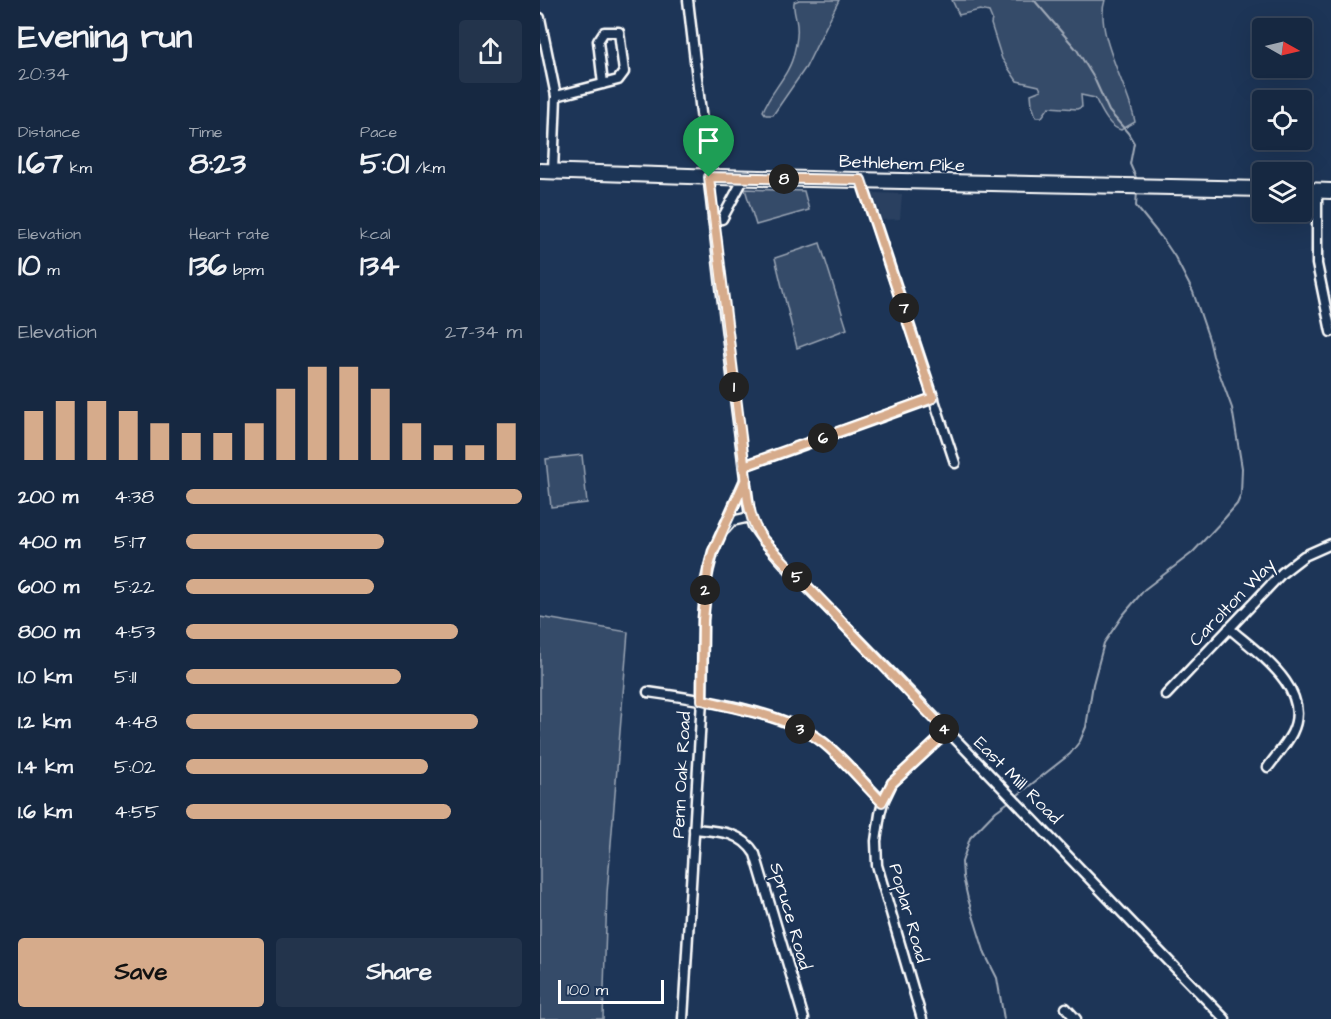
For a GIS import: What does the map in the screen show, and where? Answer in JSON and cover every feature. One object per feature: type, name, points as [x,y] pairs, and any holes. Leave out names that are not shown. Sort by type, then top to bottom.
[{"type":"main road","name":"Bethlehem Pike","points":[[546,171],[744,178],[1252,189]]},
{"type":"street","name":"East Mill Road","points":[[688,0],[713,220],[750,517],[753,526],[788,568],[1021,805],[1225,1019]]},
{"type":"street","points":[[540,18],[556,96],[546,171]]},
{"type":"street","points":[[556,96],[603,84],[618,80],[624,72],[619,32],[604,33],[598,41],[603,84]]},
{"type":"street","points":[[713,220],[722,219],[744,178]]},
{"type":"street","points":[[861,180],[955,463]]},
{"type":"street","points":[[1324,191],[1317,264],[1331,332]]},
{"type":"street","points":[[744,466],[933,398]]},
{"type":"street","name":"Penn Oak Road","points":[[683,1019],[702,700],[706,580],[710,561],[746,479]]},
{"type":"street","points":[[720,536],[732,521],[750,517]]},
{"type":"street","name":"Carolton Way","points":[[1166,695],[1296,561],[1331,544]]},
{"type":"street","points":[[1229,628],[1284,678],[1294,697],[1296,719],[1292,733],[1268,767]]},
{"type":"street","points":[[648,692],[702,700],[794,726],[823,742],[882,802]]},
{"type":"street","name":"Poplar Road","points":[[922,1019],[877,865],[876,841],[882,802],[892,783],[947,732]]},
{"type":"street","name":"Spruce Road","points":[[694,829],[734,835],[746,843],[754,854],[804,1019]]},
{"type":"street","points":[[1066,1008],[1076,1019]]},
{"type":"shaded area","points":[[839,0],[806,67],[773,115],[766,115],[763,111],[766,104],[792,61],[797,32],[794,2]]},
{"type":"shaded area","points":[[952,0],[1105,0],[1104,28],[1135,122],[1121,130],[1116,128],[1105,117],[1095,98],[1081,95],[1082,107],[1077,109],[1049,107],[1042,117],[1036,117],[1031,94],[1041,90],[1039,86],[1017,81],[1002,59],[989,12],[980,10],[959,15]]},
{"type":"shaded area","points":[[745,189],[804,191],[809,210],[756,225]]},
{"type":"shaded area","points":[[873,193],[902,194],[900,219],[879,220],[880,209],[875,208],[873,204]]},
{"type":"shaded area","points":[[820,243],[847,329],[797,348],[775,258]]},
{"type":"shaded area","points":[[582,455],[587,503],[551,507],[546,459]]},
{"type":"shaded area","points":[[540,617],[628,632],[607,893],[603,1019],[540,1019]]},
{"type":"waterway","points":[[1034,0],[1077,50],[1094,78],[1109,111],[1134,143],[1130,164],[1137,180]]},
{"type":"waterway","points":[[1014,798],[1070,754],[1080,741],[1086,727],[1093,684],[1104,643],[1123,615],[1145,589],[1192,553],[1237,504],[1241,495],[1242,468],[1232,408],[1193,292],[1175,257],[1136,206],[1137,191]]},
{"type":"waterway","points":[[1004,1019],[997,978],[985,954],[968,899],[962,862],[970,838],[996,811],[1010,801]]},
{"type":"route","points":[[709,177],[722,295],[746,479],[733,504],[713,552],[706,580],[702,700],[794,726],[823,742],[882,802],[892,783],[947,732],[763,540],[753,526],[750,517],[744,466],[933,398],[861,180],[709,177]]}]
